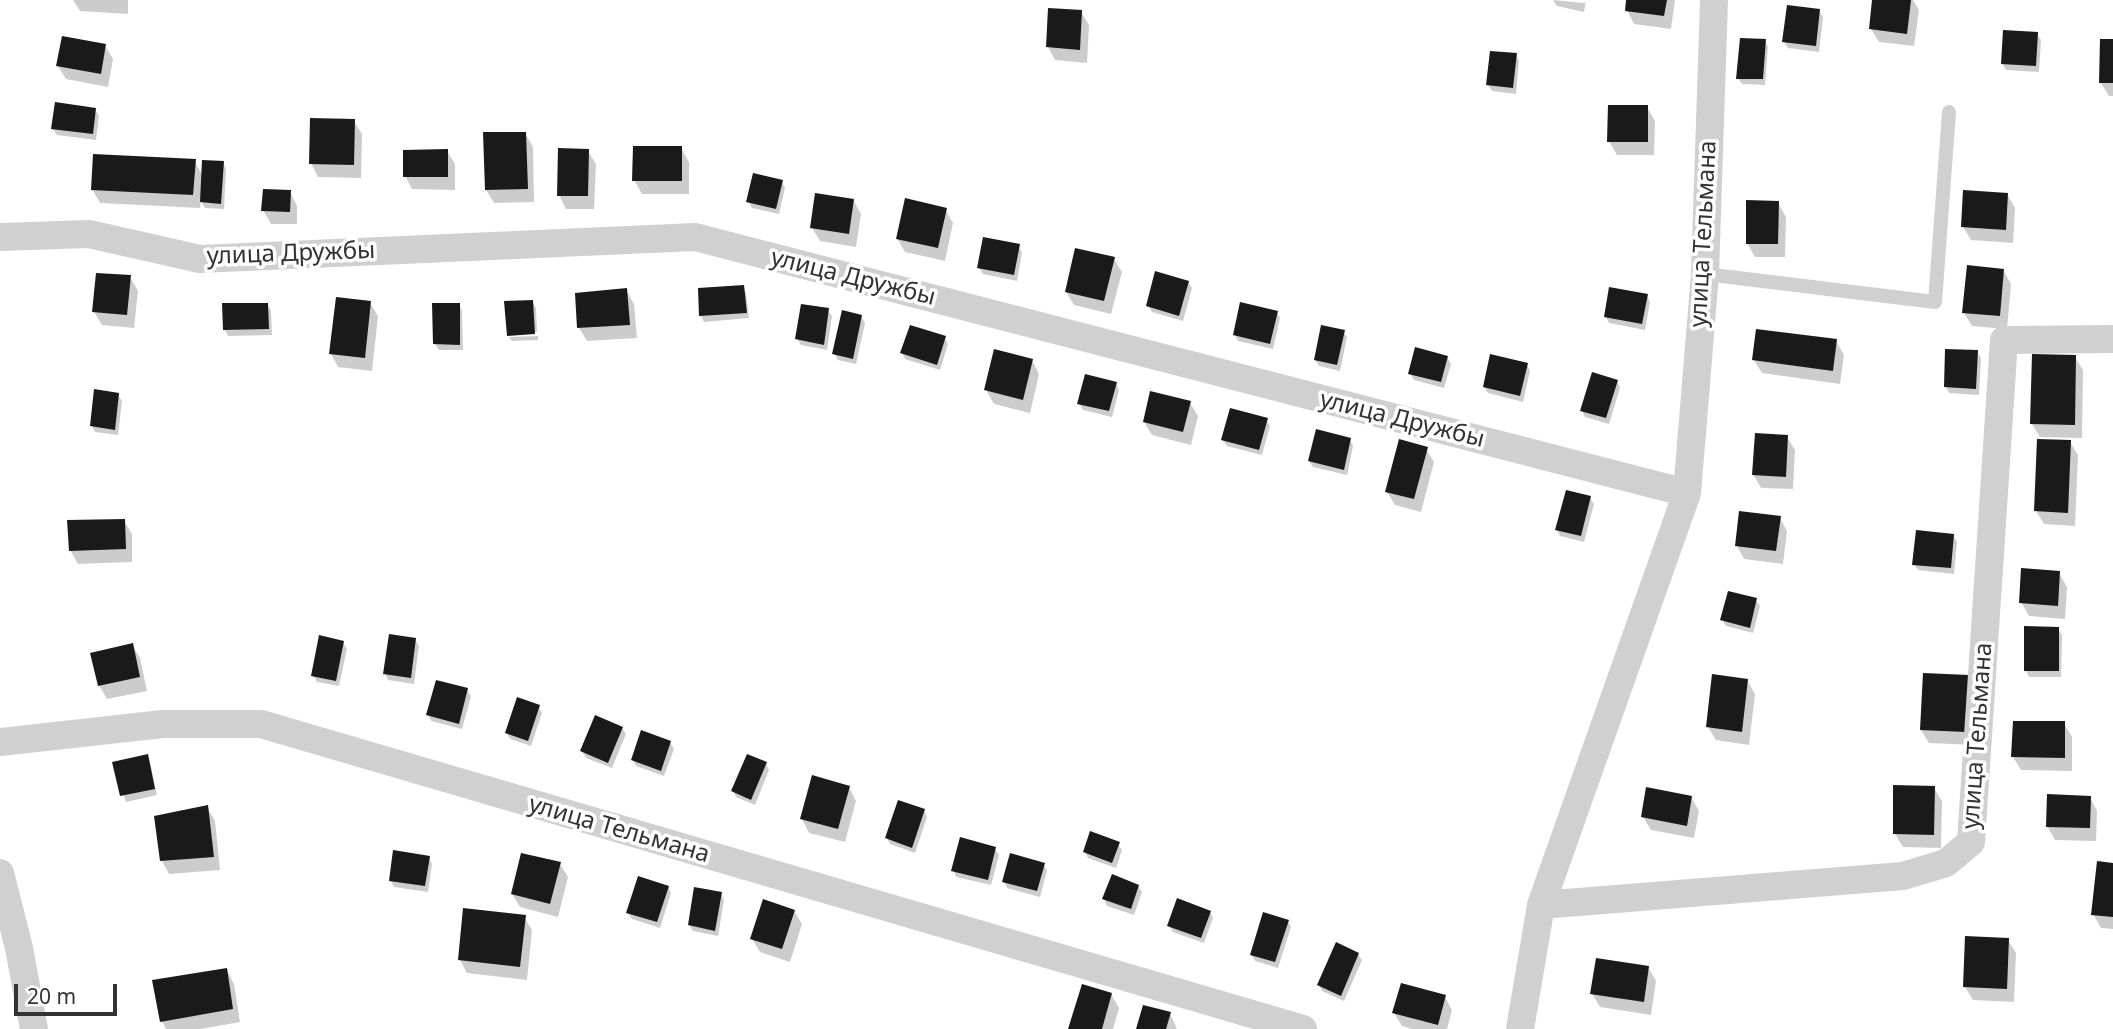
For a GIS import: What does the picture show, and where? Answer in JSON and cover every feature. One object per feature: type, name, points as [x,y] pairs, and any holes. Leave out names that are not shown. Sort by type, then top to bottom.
[{"type":"street","name":"улица Тельмана","points":[[1520,1029],[1541,905],[1687,493],[1704,274],[1714,0]]},
{"type":"street","name":"улица Дружбы","points":[[0,237],[89,234],[200,259],[695,237],[1687,493]]},
{"type":"street","name":"улица Тельмана","points":[[1541,905],[1903,876],[1946,863],[1971,842],[2004,340],[2113,339]]},
{"type":"street","name":"улица Тельмана","points":[[0,741],[163,724],[261,724],[1227,1019],[1303,1029]]},
{"type":"street","points":[[1,878],[19,948],[34,1029]]},
{"type":"lane","points":[[1704,274],[1936,302],[1949,112]]},
{"type":"building","points":[[1626,0],[1667,0],[1664,16],[1625,11]]},
{"type":"building","points":[[1872,0],[1911,0],[1907,34],[1869,29]]},
{"type":"building","points":[[1787,5],[1820,9],[1816,46],[1782,42]]},
{"type":"building","points":[[1048,8],[1082,10],[1080,50],[1046,47]]},
{"type":"building","points":[[2003,30],[2038,32],[2036,66],[2001,64]]},
{"type":"building","points":[[62,36],[106,44],[101,74],[56,66]]},
{"type":"building","points":[[1740,38],[1766,39],[1763,79],[1736,79]]},
{"type":"building","points":[[2100,39],[2113,39],[2113,83],[2099,83]]},
{"type":"building","points":[[1490,51],[1517,53],[1513,88],[1486,85]]},
{"type":"building","points":[[55,102],[96,108],[93,134],[51,129]]},
{"type":"building","points":[[1608,105],[1648,105],[1648,142],[1607,142]]},
{"type":"building","points":[[310,118],[355,119],[354,165],[309,164]]},
{"type":"building","points":[[483,132],[526,132],[528,189],[485,190]]},
{"type":"building","points":[[633,146],[682,146],[682,181],[632,181]]},
{"type":"building","points":[[558,148],[589,149],[588,196],[557,196]]},
{"type":"building","points":[[448,149],[448,177],[403,177],[403,150]]},
{"type":"building","points":[[93,154],[196,159],[193,195],[91,190]]},
{"type":"building","points":[[202,160],[224,161],[221,204],[200,202]]},
{"type":"building","points":[[753,173],[783,180],[776,209],[746,202]]},
{"type":"building","points":[[263,189],[291,190],[290,212],[261,211]]},
{"type":"building","points":[[1963,190],[2008,193],[2006,230],[1961,227]]},
{"type":"building","points":[[815,193],[854,199],[849,234],[810,228]]},
{"type":"building","points":[[905,198],[947,208],[938,248],[896,239]]},
{"type":"building","points":[[1746,200],[1779,201],[1778,244],[1746,244]]},
{"type":"building","points":[[983,237],[1020,244],[1014,275],[977,268]]},
{"type":"building","points":[[1075,248],[1115,257],[1104,301],[1065,292]]},
{"type":"building","points":[[1967,265],[2004,269],[2000,316],[1962,313]]},
{"type":"building","points":[[1155,271],[1189,281],[1179,316],[1146,306]]},
{"type":"building","points":[[96,273],[131,275],[127,315],[92,312]]},
{"type":"building","points":[[744,285],[747,313],[699,316],[698,288]]},
{"type":"building","points":[[1609,287],[1648,294],[1642,324],[1604,317]]},
{"type":"building","points":[[627,288],[630,325],[577,328],[575,293]]},
{"type":"building","points":[[336,297],[371,301],[365,358],[329,354]]},
{"type":"building","points":[[533,300],[535,334],[507,336],[504,301]]},
{"type":"building","points":[[1240,302],[1278,311],[1270,344],[1233,335]]},
{"type":"building","points":[[222,303],[268,303],[269,329],[223,330]]},
{"type":"building","points":[[432,303],[460,303],[460,345],[433,344]]},
{"type":"building","points":[[801,304],[829,308],[824,345],[795,339]]},
{"type":"building","points":[[842,310],[862,315],[853,359],[832,354]]},
{"type":"building","points":[[910,325],[946,336],[937,365],[900,353]]},
{"type":"building","points":[[1321,325],[1345,330],[1337,365],[1314,360]]},
{"type":"building","points":[[1756,329],[1837,339],[1833,371],[1752,360]]},
{"type":"building","points":[[1415,347],[1448,356],[1441,382],[1408,374]]},
{"type":"building","points":[[994,349],[1033,359],[1023,400],[984,390]]},
{"type":"building","points":[[1945,349],[1978,350],[1976,389],[1944,387]]},
{"type":"building","points":[[1490,354],[1528,363],[1520,396],[1483,387]]},
{"type":"building","points":[[2032,354],[2076,355],[2075,425],[2030,424]]},
{"type":"building","points":[[1592,372],[1618,380],[1606,418],[1580,411]]},
{"type":"building","points":[[1085,374],[1117,382],[1109,411],[1077,404]]},
{"type":"building","points":[[94,389],[119,393],[115,430],[90,426]]},
{"type":"building","points":[[1150,391],[1191,401],[1183,432],[1143,422]]},
{"type":"building","points":[[1230,408],[1268,418],[1259,450],[1221,440]]},
{"type":"building","points":[[1316,429],[1351,438],[1344,470],[1308,461]]},
{"type":"building","points":[[1755,433],[1788,435],[1786,477],[1752,475]]},
{"type":"building","points":[[1399,439],[1428,447],[1414,499],[1385,492]]},
{"type":"building","points":[[2037,439],[2071,440],[2068,513],[2034,511]]},
{"type":"building","points":[[1566,490],[1591,496],[1581,536],[1555,530]]},
{"type":"building","points":[[1739,511],[1781,516],[1776,551],[1735,546]]},
{"type":"building","points":[[125,519],[126,549],[69,551],[67,520]]},
{"type":"building","points":[[1916,530],[1954,534],[1951,568],[1912,565]]},
{"type":"building","points":[[2021,568],[2060,571],[2058,606],[2019,603]]},
{"type":"building","points":[[1728,591],[1757,598],[1750,628],[1720,620]]},
{"type":"building","points":[[2024,626],[2059,627],[2059,671],[2024,671]]},
{"type":"building","points":[[389,634],[416,638],[411,678],[383,674]]},
{"type":"building","points":[[319,635],[344,641],[336,681],[311,676]]},
{"type":"building","points":[[133,643],[140,677],[98,686],[90,653]]},
{"type":"building","points":[[1923,673],[1969,675],[1966,732],[1920,730]]},
{"type":"building","points":[[1712,674],[1748,679],[1742,732],[1706,727]]},
{"type":"building","points":[[436,680],[468,688],[459,724],[426,715]]},
{"type":"building","points":[[517,697],[540,705],[528,741],[505,733]]},
{"type":"building","points":[[595,715],[623,727],[608,763],[580,751]]},
{"type":"building","points":[[2013,721],[2065,721],[2065,758],[2011,757]]},
{"type":"building","points":[[641,730],[671,741],[661,771],[631,760]]},
{"type":"building","points":[[148,754],[155,789],[120,796],[112,762]]},
{"type":"building","points":[[747,754],[767,762],[751,800],[731,791]]},
{"type":"building","points":[[812,775],[850,786],[838,829],[800,819]]},
{"type":"building","points":[[1893,785],[1935,786],[1934,835],[1893,834]]},
{"type":"building","points":[[1646,787],[1692,796],[1687,826],[1641,817]]},
{"type":"building","points":[[2047,794],[2091,796],[2090,828],[2046,827]]},
{"type":"building","points":[[898,800],[925,809],[912,848],[885,838]]},
{"type":"building","points":[[208,805],[214,857],[160,861],[154,816]]},
{"type":"building","points":[[1090,831],[1120,842],[1112,863],[1083,852]]},
{"type":"building","points":[[960,837],[996,847],[988,880],[951,871]]},
{"type":"building","points":[[393,850],[430,856],[425,886],[389,881]]},
{"type":"building","points":[[521,853],[561,862],[550,904],[511,894]]},
{"type":"building","points":[[1010,853],[1045,863],[1037,891],[1002,882]]},
{"type":"building","points":[[2097,861],[2113,863],[2113,917],[2091,915]]},
{"type":"building","points":[[1112,874],[1139,885],[1131,909],[1102,899]]},
{"type":"building","points":[[638,876],[669,886],[657,922],[626,913]]},
{"type":"building","points":[[694,887],[722,892],[715,931],[688,925]]},
{"type":"building","points":[[1177,898],[1211,911],[1201,938],[1167,926]]},
{"type":"building","points":[[763,899],[795,910],[782,949],[750,939]]},
{"type":"building","points":[[463,908],[526,915],[520,967],[458,960]]},
{"type":"building","points":[[1263,912],[1289,920],[1275,962],[1250,955]]},
{"type":"building","points":[[1965,936],[2009,938],[2007,989],[1963,987]]},
{"type":"building","points":[[1336,942],[1359,953],[1341,996],[1317,985]]},
{"type":"building","points":[[1596,958],[1649,966],[1644,1002],[1590,994]]},
{"type":"building","points":[[227,968],[233,1009],[160,1022],[152,980]]},
{"type":"building","points":[[1401,983],[1446,995],[1438,1025],[1392,1013]]},
{"type":"building","points":[[1082,984],[1112,993],[1102,1029],[1068,1029]]},
{"type":"building","points":[[1143,1005],[1171,1012],[1166,1029],[1136,1029]]}]
